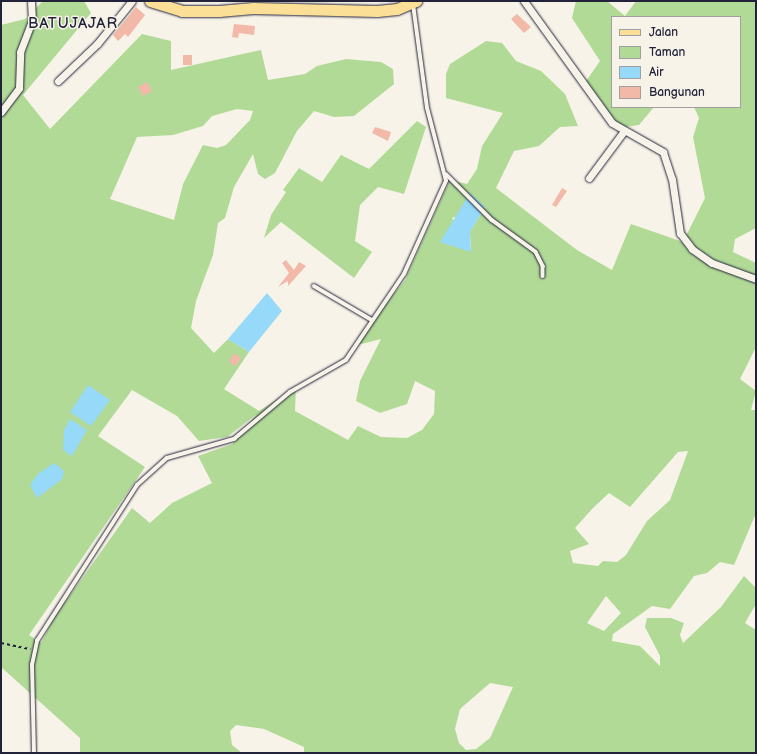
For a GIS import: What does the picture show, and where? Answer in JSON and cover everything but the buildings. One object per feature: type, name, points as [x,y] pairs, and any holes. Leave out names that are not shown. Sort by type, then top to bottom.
[{"type":"main road","points":[[150,1],[182,11],[219,11],[253,8],[377,11],[414,2]]},
{"type":"street","points":[[1,112],[19,88],[20,52],[32,20],[31,1]]},
{"type":"street","points":[[58,81],[97,44],[132,1]]},
{"type":"street","points":[[524,1],[612,123],[663,152],[672,179],[680,233],[692,249],[712,263],[756,279]]},
{"type":"street","points":[[589,178],[624,130]]},
{"type":"lane","points":[[414,2],[427,108],[446,174],[492,220],[536,252],[543,266],[543,276]]},
{"type":"lane","points":[[34,753],[34,650],[147,475],[177,453],[234,439],[290,392],[346,360],[404,274],[438,206],[446,174]]},
{"type":"lane","points":[[314,286],[372,320]]},
{"type":"path","points":[[1,643],[34,650]]},
{"type":"green space","points":[[43,1],[84,1],[91,13],[23,95],[50,129],[142,34],[171,41],[171,70],[261,50],[268,80],[305,74],[317,66],[346,59],[381,62],[393,69],[394,84],[354,116],[334,117],[314,111],[297,131],[275,173],[265,179],[258,174],[253,154],[234,187],[225,218],[218,223],[213,255],[196,301],[191,328],[214,353],[228,339],[249,352],[224,389],[259,411],[296,387],[295,411],[348,440],[358,426],[381,437],[407,438],[422,430],[434,414],[435,391],[415,381],[407,404],[380,413],[356,401],[360,381],[381,339],[353,346],[405,280],[450,180],[467,184],[477,169],[482,146],[503,113],[446,98],[446,74],[450,64],[486,41],[502,43],[516,61],[541,71],[565,94],[578,126],[560,127],[539,146],[514,151],[496,188],[577,250],[612,270],[631,224],[683,242],[705,198],[693,137],[699,118],[694,108],[741,108],[741,16],[625,16],[636,1],[756,1],[756,228],[735,239],[733,252],[756,263],[756,347],[740,379],[756,391],[751,410],[756,410],[756,513],[734,565],[720,562],[707,573],[694,576],[670,609],[652,606],[613,634],[612,641],[640,646],[660,666],[660,656],[645,627],[647,618],[671,618],[684,623],[680,635],[683,643],[721,607],[744,576],[756,588],[756,604],[745,623],[756,630],[756,753],[304,753],[304,747],[264,729],[236,725],[230,731],[232,745],[242,753],[80,753],[80,738],[1,667],[1,25],[25,19]],"holes":[[[237,109],[253,111],[250,120],[226,145],[217,148],[203,145],[183,184],[174,220],[110,199],[137,137],[173,135],[203,126],[212,116]],[[485,207],[470,232],[471,252],[452,218]],[[132,390],[177,416],[199,441],[227,437],[257,414],[232,444],[198,456],[212,483],[172,503],[150,523],[132,508],[54,618],[41,643],[29,635],[145,467],[98,436]],[[688,451],[670,500],[647,521],[626,555],[617,562],[603,561],[598,566],[573,563],[570,551],[589,544],[575,528],[593,508],[609,493],[630,507],[678,452]],[[606,596],[621,613],[604,631],[587,623]],[[490,683],[513,687],[490,738],[476,749],[466,750],[459,743],[455,729],[460,709]]]},
{"type":"green space","points":[[576,1],[607,1],[625,16],[611,16],[611,108],[653,108],[639,125],[625,127],[615,124],[584,84],[600,61],[572,18]]},
{"type":"green space","points":[[417,121],[426,127],[404,194],[378,187],[360,205],[355,241],[372,252],[354,278],[281,222],[264,238],[271,215],[286,192],[283,190],[299,168],[322,182],[341,155],[369,169]]},
{"type":"water","points":[[470,193],[485,207],[470,232],[471,252],[440,242]]},
{"type":"water","points":[[267,293],[282,311],[249,352],[228,339]]},
{"type":"water","points":[[88,385],[110,400],[91,426],[70,412]]},
{"type":"water","points":[[70,419],[87,430],[72,456],[63,450],[64,430]]},
{"type":"water","points":[[54,463],[64,471],[62,479],[37,498],[30,485],[38,474]]},
{"type":"district","name":"BATUJAJAR","points":[[73,24]]}]
